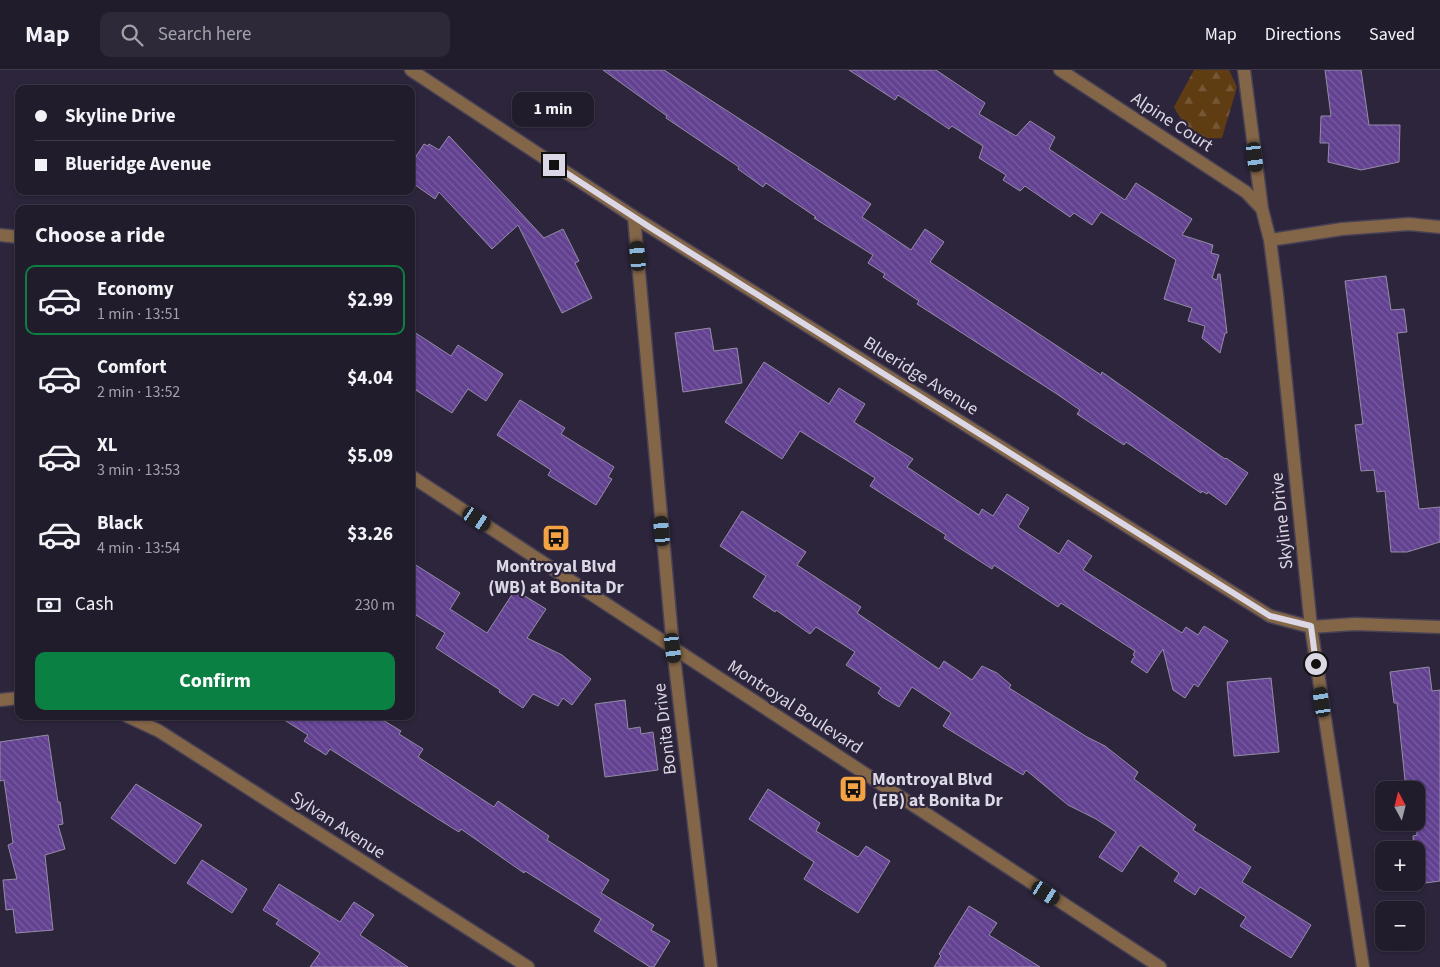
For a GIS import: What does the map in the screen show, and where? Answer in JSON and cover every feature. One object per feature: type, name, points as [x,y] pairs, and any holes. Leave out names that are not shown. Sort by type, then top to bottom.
[{"type":"street","name":"Blueridge Avenue","points":[[410,70],[634,217],[1270,616],[1311,626],[1356,624],[1440,627]]},
{"type":"street","name":"Alpine Court","points":[[1060,70],[1246,192],[1262,209]]},
{"type":"street","name":"Skyline Drive","points":[[1244,70],[1262,209],[1270,240],[1311,626],[1363,967]]},
{"type":"street","name":"Bonita Drive","points":[[634,217],[673,648],[712,967]]},
{"type":"street","points":[[1270,240],[1342,229],[1409,224],[1440,227]]},
{"type":"street","points":[[0,235],[15,237]]},
{"type":"street","name":"Montroyal Boulevard","points":[[415,479],[1160,967]]},
{"type":"street","points":[[0,700],[15,698]]},
{"type":"street","name":"Sylvan Avenue","points":[[136,720],[159,731],[528,967]]},
{"type":"green space","points":[[1194,70],[1229,70],[1237,87],[1222,138],[1193,139],[1174,107]]},
{"type":"building","points":[[603,70],[664,70],[871,204],[862,217],[911,250],[925,229],[944,242],[930,262],[1101,375],[1102,372],[1225,459],[1248,473],[1226,505],[1208,492],[1207,494],[1202,491],[1201,493],[1126,442],[1124,445],[1077,414],[1080,410],[1057,394],[917,304],[919,301],[883,277],[885,274],[868,263],[873,255],[814,218],[816,217],[766,183],[763,187],[738,169],[739,167],[666,118],[667,116]]},
{"type":"building","points":[[849,70],[936,70],[985,103],[979,114],[1016,136],[1030,121],[1055,137],[1049,149],[1125,200],[1136,183],[1192,219],[1182,235],[1213,245],[1211,253],[1219,255],[1212,278],[1217,280],[1218,274],[1220,274],[1227,333],[1225,333],[1220,353],[1202,338],[1205,326],[1188,321],[1192,308],[1164,299],[1176,260],[1101,212],[1092,225],[1074,213],[1070,217],[1025,186],[1020,191],[1003,180],[1006,175],[979,158],[983,146],[952,126],[949,129],[898,95],[895,100]]},
{"type":"building","points":[[1325,70],[1361,70],[1369,125],[1400,125],[1399,162],[1361,170],[1328,162],[1329,143],[1320,143],[1321,116],[1331,116]]},
{"type":"building","points":[[449,136],[544,238],[563,229],[579,261],[575,263],[592,298],[562,313],[518,225],[492,249],[439,192],[435,199],[415,185],[415,158],[424,144],[428,146],[429,144],[439,150]]},
{"type":"building","points":[[1386,276],[1391,310],[1404,309],[1407,332],[1397,333],[1419,509],[1440,507],[1440,542],[1407,552],[1391,552],[1385,491],[1377,492],[1374,470],[1361,471],[1355,425],[1363,424],[1345,281]]},
{"type":"building","points":[[710,328],[714,351],[737,348],[742,383],[683,392],[675,333]]},
{"type":"building","points":[[415,333],[451,356],[458,345],[503,374],[486,401],[468,389],[452,413],[415,390]]},
{"type":"building","points":[[764,362],[829,404],[839,388],[865,404],[854,422],[913,459],[907,467],[979,515],[982,509],[993,516],[1007,494],[1029,508],[1018,527],[1059,554],[1068,540],[1092,556],[1083,570],[1182,633],[1186,627],[1198,635],[1204,626],[1228,641],[1198,687],[1194,684],[1185,698],[1173,690],[1163,649],[1147,673],[1131,662],[1135,656],[1133,655],[1135,651],[1061,603],[1058,607],[994,565],[992,569],[944,538],[946,535],[870,486],[875,478],[800,431],[782,459],[725,422]]},
{"type":"building","points":[[520,400],[565,428],[561,434],[614,467],[608,477],[612,479],[596,505],[548,475],[551,470],[497,435]]},
{"type":"building","points":[[742,511],[806,552],[797,565],[861,607],[857,613],[939,669],[944,661],[972,680],[982,666],[997,673],[1011,685],[1009,688],[1087,737],[1105,746],[1138,772],[1134,779],[1196,825],[1193,830],[1251,867],[1242,882],[1311,925],[1291,958],[1240,926],[1246,917],[1200,887],[1195,895],[1174,881],[1179,873],[1140,845],[1122,872],[1099,857],[1116,832],[1096,819],[1068,805],[1026,770],[1023,775],[943,726],[951,713],[912,687],[899,707],[882,697],[878,693],[881,688],[846,665],[855,652],[816,627],[810,634],[776,610],[775,612],[753,597],[766,576],[720,546]]},
{"type":"building","points":[[415,565],[460,593],[450,609],[487,633],[515,590],[546,609],[527,638],[562,655],[591,679],[572,705],[563,698],[558,706],[533,694],[523,708],[499,692],[500,690],[436,648],[445,633],[415,614]]},
{"type":"building","points":[[1429,667],[1432,691],[1440,690],[1440,881],[1425,883],[1425,841],[1413,841],[1413,836],[1417,835],[1417,831],[1425,831],[1425,781],[1405,781],[1397,703],[1394,703],[1390,672]]},
{"type":"building","points":[[1271,678],[1279,752],[1234,756],[1227,682]]},
{"type":"building","points":[[625,700],[628,729],[640,727],[641,734],[653,732],[658,770],[605,777],[595,704]]},
{"type":"building","points":[[284,720],[383,720],[401,731],[399,734],[423,749],[418,757],[494,807],[498,801],[549,836],[547,840],[609,880],[601,893],[654,925],[651,930],[670,941],[654,967],[650,967],[594,931],[601,919],[525,871],[524,873],[461,829],[459,832],[330,749],[326,755],[304,741],[308,735]]},
{"type":"building","points":[[48,735],[63,824],[58,825],[65,849],[45,855],[53,930],[16,933],[13,909],[6,910],[3,880],[17,879],[8,845],[13,843],[4,780],[0,781],[0,742]]},
{"type":"building","points":[[136,784],[202,825],[175,864],[111,818]]},
{"type":"building","points":[[768,789],[820,823],[816,831],[858,857],[866,846],[890,861],[858,913],[804,879],[814,862],[749,819]]},
{"type":"building","points":[[202,860],[247,889],[232,913],[187,883]]},
{"type":"building","points":[[279,884],[340,922],[354,902],[374,915],[360,935],[408,967],[310,967],[320,953],[276,924],[279,920],[263,910]]},
{"type":"building","points":[[969,906],[997,923],[989,935],[1040,967],[934,967],[941,956],[939,954]]},
{"type":"place","name":"Montroyal Blvd (WB) at Bonita Dr","points":[[556,538]]},
{"type":"place","name":"Montroyal Blvd (EB) at Bonita Dr","points":[[853,789]]},
{"type":"route","points":[[554,165],[651,228],[1270,616],[1311,626],[1316,664]]}]
